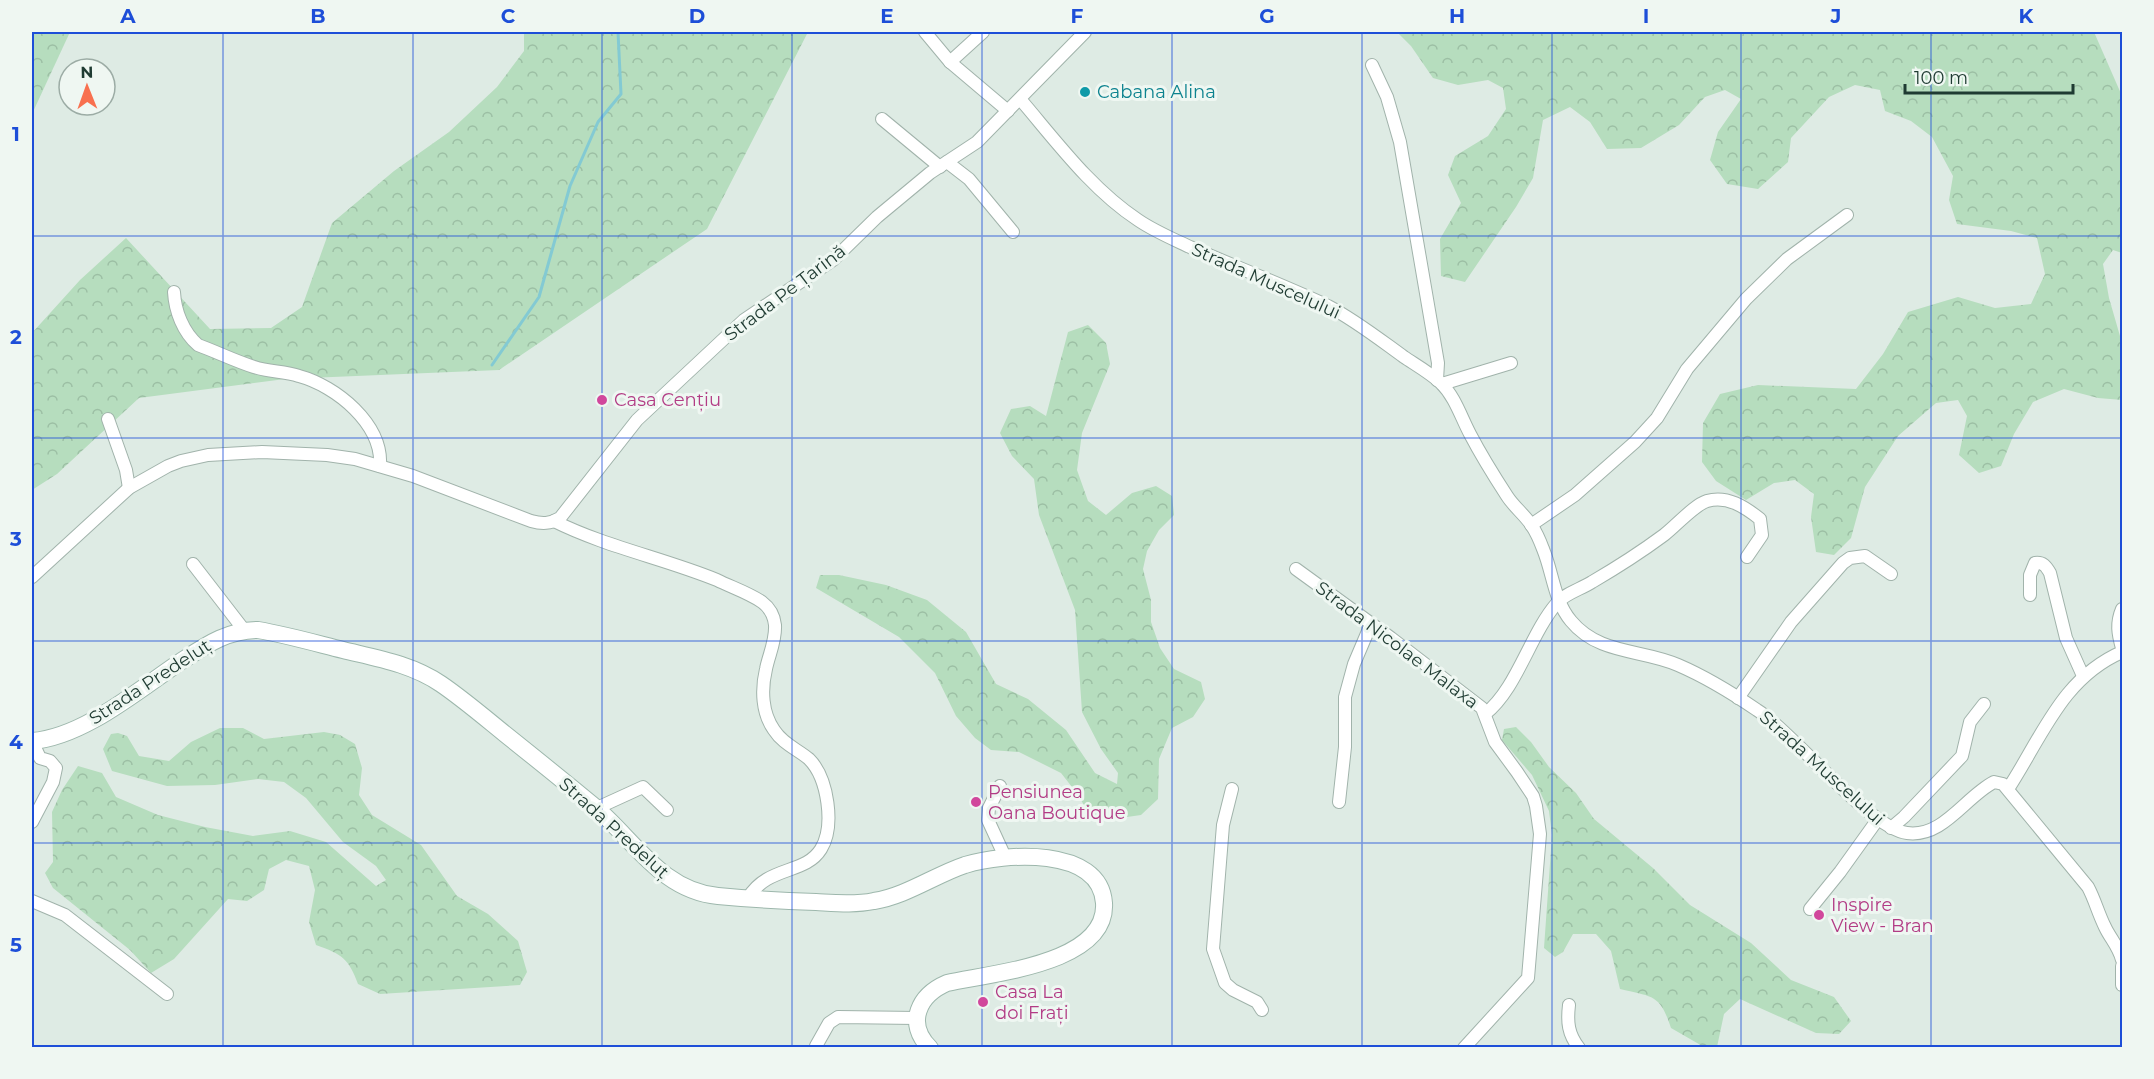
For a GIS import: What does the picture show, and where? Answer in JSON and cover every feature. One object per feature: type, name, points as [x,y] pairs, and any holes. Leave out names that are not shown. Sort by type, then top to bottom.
[{"type":"main road","name":"Strada Predeluț","points":[[32,741],[47,740],[76,729],[218,638],[244,630],[277,633],[399,664],[428,676],[453,693],[597,808],[656,868],[680,885],[695,892],[714,896],[840,903],[876,901],[966,865],[1005,857],[1055,859],[1083,868],[1100,885],[1104,910],[1102,921],[1086,943],[1062,956],[1027,966],[947,982],[925,997],[917,1018]]},
{"type":"main road","points":[[917,1018],[918,1030],[930,1047]]},
{"type":"street","points":[[925,32],[950,62],[1008,111]]},
{"type":"street","points":[[950,62],[983,32]]},
{"type":"street","name":"Strada Pe Țarină","points":[[554,521],[565,512],[637,420],[744,320],[832,260],[877,217],[943,165],[977,142],[1085,32]]},
{"type":"street","points":[[1372,65],[1387,97],[1400,142],[1440,382],[1511,363]]},
{"type":"street","name":"Strada Muscelului","points":[[1020,99],[1110,199],[1140,222],[1329,307],[1362,327],[1440,382],[1454,401],[1477,448],[1509,499],[1531,525],[1543,548],[1559,600],[1573,624],[1598,641],[1625,652],[1675,663],[1761,712],[1800,744],[1878,819],[1903,833],[1921,833],[1933,829],[1985,786],[1994,782],[2003,784],[2008,789]]},
{"type":"street","points":[[882,119],[943,165],[969,179],[1013,232]]},
{"type":"street","points":[[1531,525],[1575,495],[1635,441],[1657,418],[1688,369],[1746,299],[1787,259],[1848,214]]},
{"type":"street","points":[[174,292],[174,303],[179,317],[191,339],[198,345],[251,367],[297,375],[330,389],[364,420],[375,437],[381,456],[380,466]]},
{"type":"street","points":[[108,419],[126,470],[129,488]]},
{"type":"street","points":[[32,577],[129,488],[181,461],[233,453],[327,455],[380,466],[539,523],[554,521],[624,548],[689,569],[734,588],[761,602],[769,609],[773,617],[775,628],[773,645],[765,671],[763,697],[765,712],[777,735],[810,760],[821,777],[827,801],[828,829],[821,849],[808,863],[774,874],[759,883],[748,898]]},
{"type":"street","points":[[1485,714],[1493,708],[1559,600],[1601,577],[1650,545],[1678,524],[1694,508],[1709,500],[1727,500],[1746,507],[1760,519],[1761,535],[1747,557]]},
{"type":"street","points":[[1738,698],[1791,622],[1843,563],[1850,558],[1865,556],[1891,574]]},
{"type":"street","points":[[2030,595],[2032,567],[2035,563],[2040,562],[2050,573],[2067,638],[2083,676]]},
{"type":"street","points":[[193,564],[244,630]]},
{"type":"street","name":"Strada Nicolae Malaxa","points":[[1296,569],[1473,700],[1485,714],[1489,731],[1495,742],[1533,796],[1539,816],[1540,834],[1528,978],[1464,1047]]},
{"type":"street","points":[[2122,609],[2117,629],[2122,650],[2083,676],[2061,701],[2008,789],[2088,887],[2103,923],[2121,953],[2122,960]]},
{"type":"street","points":[[1339,802],[1345,747],[1345,697],[1354,664],[1371,624]]},
{"type":"street","points":[[1891,828],[1962,756],[1970,722],[1984,704]]},
{"type":"street","points":[[32,741],[40,758],[50,761],[56,768],[53,782],[32,822]]},
{"type":"street","points":[[1000,786],[989,808],[988,820],[1005,857]]},
{"type":"street","points":[[597,808],[643,787],[667,810]]},
{"type":"street","points":[[1232,789],[1223,825],[1213,949],[1225,983],[1233,990],[1257,1002],[1262,1010]]},
{"type":"street","points":[[1810,909],[1878,819]]},
{"type":"street","points":[[32,901],[65,915],[167,994]]},
{"type":"street","points":[[2122,966],[2122,985]]},
{"type":"street","points":[[1569,1005],[1569,1030],[1571,1038],[1579,1047]]},
{"type":"street","points":[[816,1046],[829,1023],[838,1017],[917,1018]]},
{"type":"green space","points":[[32,32],[70,32],[57,57],[32,114]]},
{"type":"green space","points":[[524,32],[808,32],[707,229],[499,370],[285,379],[139,398],[57,474],[32,490],[32,333],[80,280],[126,238],[210,329],[271,328],[302,307],[332,223],[394,171],[449,132],[497,87],[524,51]]},
{"type":"green space","points":[[1397,32],[1880,32],[1919,34],[1924,32],[2094,32],[2122,96],[2122,253],[2113,250],[2103,264],[2109,298],[2122,343],[2122,400],[2098,398],[2064,389],[2033,402],[2014,434],[2001,466],[1979,473],[1959,455],[1967,416],[1958,400],[1936,403],[1898,436],[1865,487],[1851,538],[1834,555],[1816,552],[1811,517],[1814,494],[1795,480],[1774,483],[1746,500],[1716,481],[1702,462],[1703,423],[1720,394],[1758,385],[1856,389],[1883,354],[1908,312],[1958,297],[1995,308],[2031,304],[2045,274],[2037,238],[2011,231],[1957,224],[1949,200],[1953,176],[1932,137],[1911,121],[1885,111],[1880,90],[1855,85],[1829,97],[1791,138],[1788,162],[1758,189],[1727,184],[1710,160],[1718,132],[1741,99],[1725,90],[1705,97],[1679,125],[1641,148],[1607,149],[1590,122],[1570,107],[1543,120],[1533,178],[1516,207],[1465,282],[1441,276],[1440,239],[1461,203],[1448,175],[1455,156],[1488,136],[1506,109],[1503,88],[1488,80],[1458,85],[1433,78],[1411,46]]},
{"type":"green space","points":[[1088,325],[1106,343],[1110,364],[1082,433],[1077,470],[1088,501],[1106,515],[1132,493],[1156,486],[1172,496],[1174,515],[1159,530],[1147,551],[1143,569],[1151,600],[1151,622],[1160,648],[1174,669],[1201,682],[1205,699],[1193,717],[1172,728],[1159,759],[1158,799],[1141,815],[1113,819],[1090,817],[1079,796],[1061,773],[1019,752],[991,750],[975,738],[956,716],[935,673],[899,637],[816,588],[820,575],[839,575],[886,585],[927,600],[966,632],[996,684],[1028,699],[1066,730],[1095,773],[1117,784],[1118,773],[1101,749],[1082,712],[1075,610],[1039,515],[1034,479],[1012,456],[1000,433],[1011,409],[1030,406],[1046,416],[1068,332]]},
{"type":"green space","points":[[1516,727],[1531,742],[1549,767],[1576,793],[1594,819],[1653,868],[1690,905],[1751,943],[1791,980],[1834,997],[1851,1021],[1839,1034],[1816,1033],[1740,999],[1724,1014],[1717,1047],[1704,1047],[1671,1028],[1663,1009],[1654,999],[1620,989],[1611,951],[1596,934],[1573,934],[1563,952],[1555,957],[1544,948],[1552,835],[1549,811],[1532,775],[1502,740],[1504,729]]},
{"type":"green space","points":[[220,728],[243,728],[264,739],[324,732],[340,735],[355,744],[362,768],[359,795],[372,815],[421,845],[457,896],[488,914],[518,941],[527,972],[520,985],[380,994],[358,984],[348,963],[343,958],[316,945],[309,922],[315,890],[309,866],[286,860],[269,869],[264,890],[247,901],[228,899],[174,959],[151,973],[130,950],[53,888],[45,873],[53,862],[52,812],[62,790],[78,766],[102,773],[116,797],[158,815],[253,836],[290,831],[326,842],[376,886],[386,880],[376,866],[343,842],[306,798],[284,782],[258,779],[215,785],[167,786],[112,771],[103,749],[111,734],[118,733],[127,736],[139,756],[169,761],[191,742]]},
{"type":"waterway","points":[[492,365],[539,297],[570,186],[598,122],[621,94],[618,32]]},
{"type":"place","name":"Cabana Alina","points":[[1085,92]]},
{"type":"place","name":"Casa Cențiu","points":[[602,400]]},
{"type":"place","name":"Pensiunea Oana Boutique","points":[[976,802]]},
{"type":"place","name":"Inspire View - Bran","points":[[1819,915]]},
{"type":"place","name":"Casa La doi Frați","points":[[983,1002]]}]
